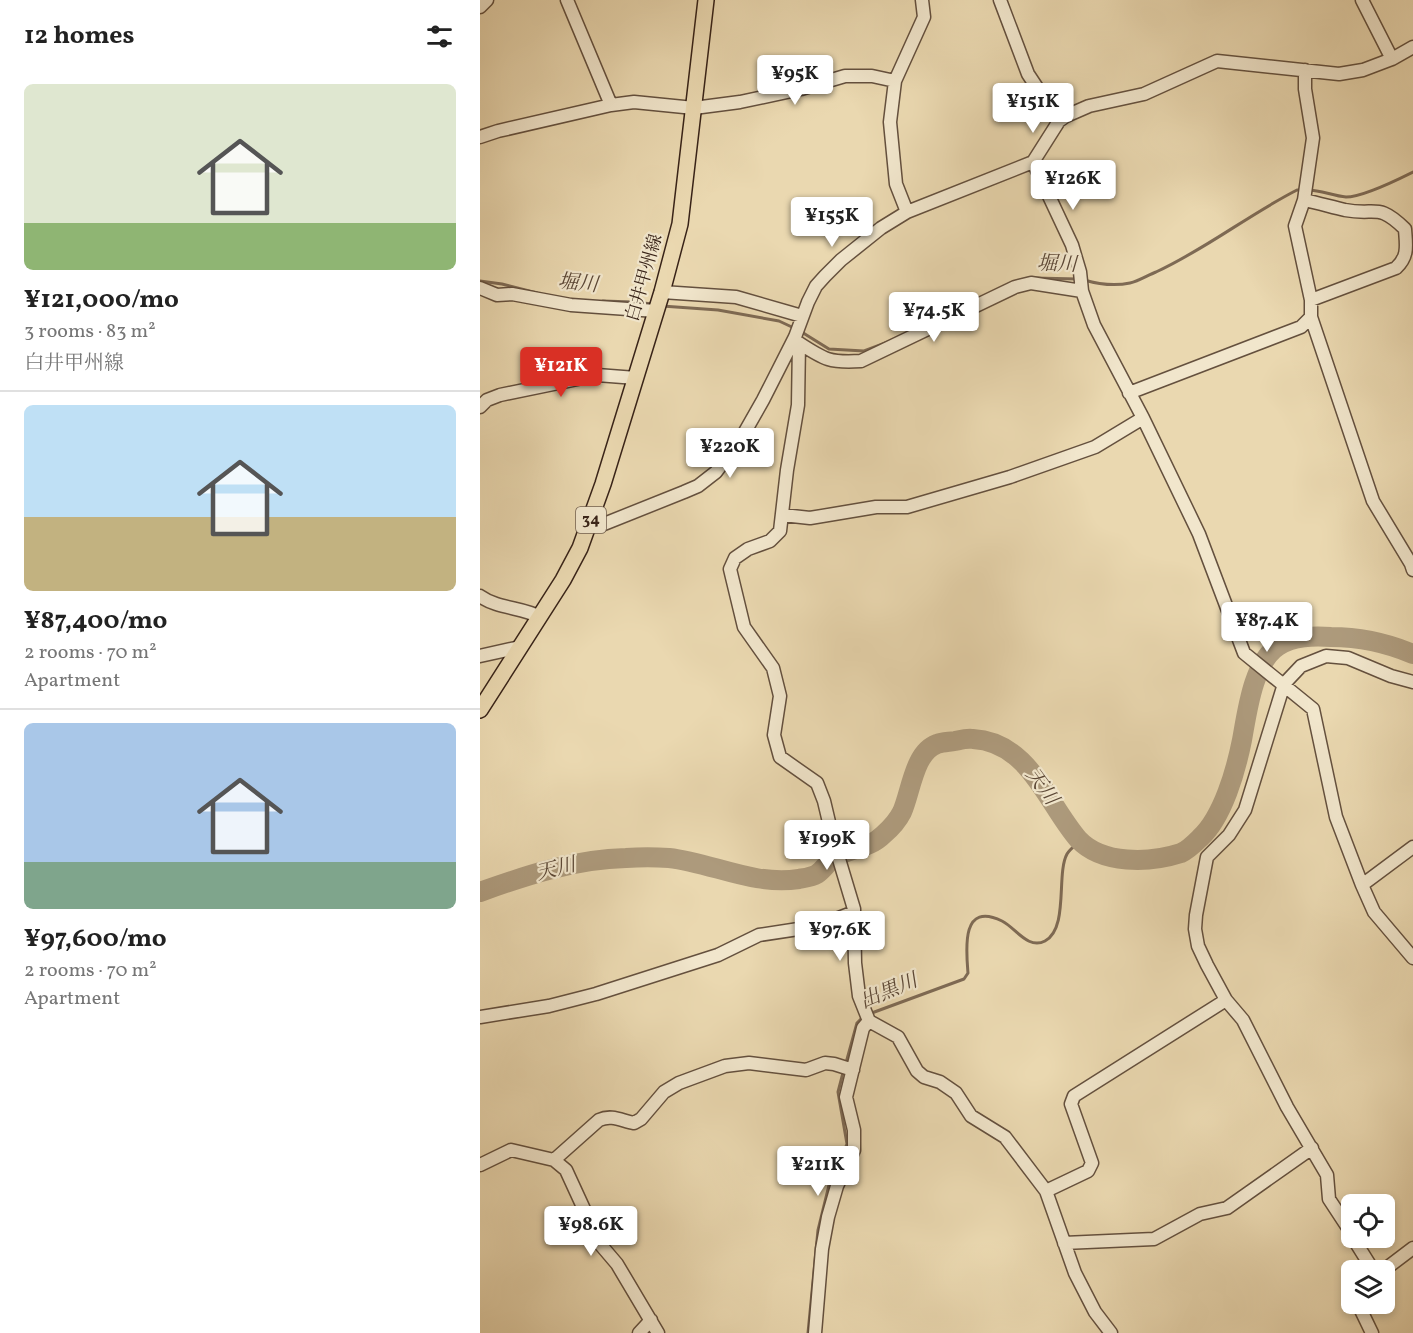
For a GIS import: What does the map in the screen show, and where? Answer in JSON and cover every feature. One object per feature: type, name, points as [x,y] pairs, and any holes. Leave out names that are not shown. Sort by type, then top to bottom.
[{"type":"main road","name":"白井甲州線","points":[[480,710],[572,564],[589,526],[659,303],[680,224],[706,0]]},
{"type":"street","points":[[480,7],[488,0]]},
{"type":"street","points":[[567,0],[611,105]]},
{"type":"street","points":[[907,212],[896,184],[890,122],[895,81],[924,17],[922,0]]},
{"type":"street","points":[[1000,0],[1028,74],[1059,121]]},
{"type":"street","points":[[1362,0],[1392,59]]},
{"type":"street","points":[[815,1333],[822,1249],[828,1216],[837,1186],[854,1150],[854,1130],[846,1097],[867,1017],[860,996],[855,963],[854,912],[824,801],[817,783],[780,757],[774,735],[780,696],[773,668],[744,627],[730,569],[735,558],[748,549],[770,541],[780,531],[798,405],[796,340],[801,318],[816,286],[841,260],[881,228],[907,212],[1033,162],[1059,121],[1089,106],[1144,94],[1217,61],[1338,74],[1363,70],[1392,59],[1413,47]]},
{"type":"street","points":[[1305,70],[1305,89],[1312,138],[1304,199],[1295,226],[1311,300],[1311,317],[1372,501],[1413,570]]},
{"type":"street","points":[[480,137],[611,105],[634,102],[694,108],[801,90],[845,76],[872,76],[895,81]]},
{"type":"street","points":[[1033,162],[1072,245],[1080,272],[1081,288],[1094,325],[1143,418],[1199,534],[1244,653],[1313,709],[1336,817],[1362,885],[1374,912],[1413,958]]},
{"type":"street","points":[[1304,199],[1347,211],[1380,211],[1409,227],[1406,255],[1404,261],[1396,268],[1311,300]]},
{"type":"street","points":[[796,340],[822,359],[840,362],[861,361],[1015,287],[1031,283],[1081,288]]},
{"type":"street","points":[[480,288],[497,295],[512,294],[571,305],[659,303],[736,297],[801,318]]},
{"type":"street","points":[[1129,393],[1301,327],[1311,317]]},
{"type":"street","points":[[589,526],[604,524],[684,492],[698,486],[716,472],[742,437],[796,340]]},
{"type":"street","points":[[480,407],[487,400],[500,395],[597,375],[636,378]]},
{"type":"street","points":[[783,515],[810,518],[876,507],[906,507],[1010,477],[1095,447],[1143,418]]},
{"type":"street","points":[[480,596],[517,611],[533,613],[540,617]]},
{"type":"street","points":[[480,656],[520,647]]},
{"type":"street","points":[[1341,1218],[1329,1199],[1327,1175],[1287,1107],[1243,1020],[1226,1000],[1198,945],[1195,929],[1196,915],[1207,857],[1229,835],[1245,810],[1284,684],[1300,666],[1326,656],[1348,658],[1391,676],[1413,682]]},
{"type":"street","points":[[1362,885],[1413,847]]},
{"type":"street","points":[[480,1017],[549,1006],[596,994],[718,955],[759,935],[818,926],[854,912]]},
{"type":"street","points":[[1046,1191],[1088,1171],[1092,1163],[1071,1104],[1074,1096],[1226,1000]]},
{"type":"street","points":[[867,1017],[898,1036],[917,1071],[956,1093],[971,1116],[1005,1137],[1046,1191],[1085,1294],[1111,1333]]},
{"type":"street","points":[[554,1160],[599,1120],[615,1117],[634,1123],[641,1119],[664,1092],[711,1070],[748,1063],[806,1070],[825,1063],[852,1070]]},
{"type":"street","points":[[1064,1243],[1154,1239],[1200,1214],[1227,1208],[1312,1148]]},
{"type":"street","points":[[480,1165],[511,1150],[554,1160],[566,1170],[600,1244],[617,1264],[658,1333]]},
{"type":"street","points":[[1395,1262],[1413,1248]]},
{"type":"street","points":[[1363,1314],[1372,1333]]},
{"type":"street","points":[[639,1333],[651,1320]]},
{"type":"waterway","name":"堀川","points":[[1308,190],[1346,197],[1353,196],[1380,188],[1413,172]]},
{"type":"waterway","name":"堀川","points":[[1084,280],[1113,284],[1137,281],[1192,253],[1297,190],[1302,190]]},
{"type":"waterway","name":"堀川","points":[[1034,278],[1078,279]]},
{"type":"waterway","name":"堀川","points":[[480,281],[537,293]]},
{"type":"waterway","name":"堀川","points":[[603,301],[653,304]]},
{"type":"waterway","name":"堀川","points":[[662,306],[718,310],[779,321],[794,328]]},
{"type":"waterway","name":"堀川","points":[[800,331],[829,349],[864,351],[888,342]]},
{"type":"waterway","name":"天川","points":[[480,892],[534,874],[607,859],[664,858],[765,879],[799,879],[813,876],[834,858],[878,840],[891,827],[902,812],[918,764],[929,748],[939,743],[968,739],[992,743],[1009,751],[1023,762],[1078,839],[1100,854],[1127,860],[1141,860],[1181,853],[1191,847],[1208,829],[1222,806],[1236,765],[1252,689],[1269,654],[1278,646],[1304,637],[1341,637],[1373,641],[1413,654]]},
{"type":"waterway","name":"出黒川","points":[[869,1014],[964,979],[968,973],[969,930],[979,917],[1002,921],[1033,943],[1045,941],[1057,925],[1060,913],[1062,874],[1067,854],[1080,841]]},
{"type":"waterway","name":"出黒川","points":[[846,1063],[857,1023],[863,1017]]},
{"type":"waterway","name":"出黒川","points":[[808,1333],[818,1230],[829,1185],[847,1144],[838,1092],[844,1069]]}]
